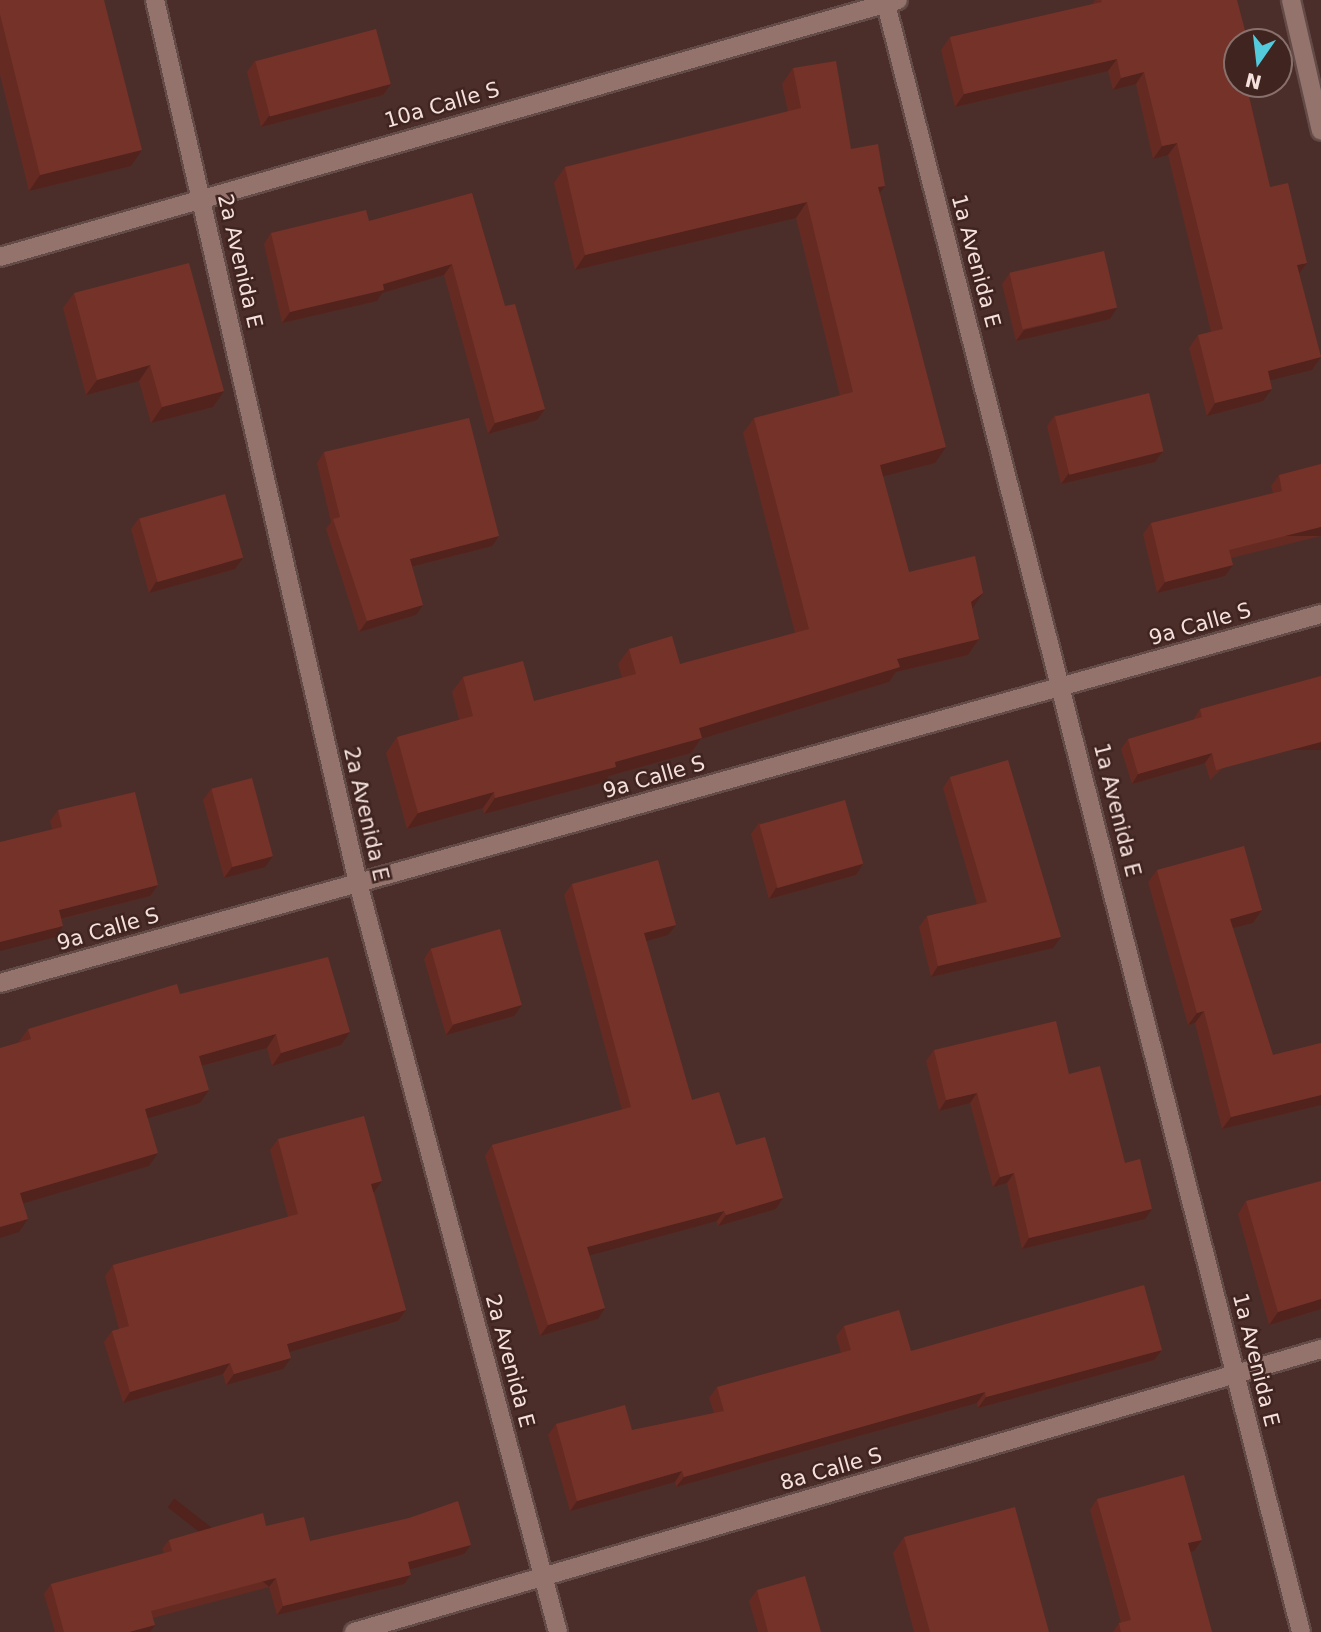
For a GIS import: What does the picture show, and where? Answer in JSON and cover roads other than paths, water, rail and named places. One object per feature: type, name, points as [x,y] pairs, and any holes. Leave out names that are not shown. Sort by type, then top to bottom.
[{"type":"street","name":"2a Avenida E","points":[[155,0],[358,883],[558,1632]]},
{"type":"street","points":[[1291,0],[1321,131]]},
{"type":"street","name":"10a Calle S","points":[[0,257],[890,1]]},
{"type":"street","name":"1a Avenida E","points":[[890,1],[1301,1632]]},
{"type":"street","name":"9a Calle S","points":[[0,983],[1321,614]]},
{"type":"street","name":"8a Calle S","points":[[354,1632],[1321,1349]]}]
